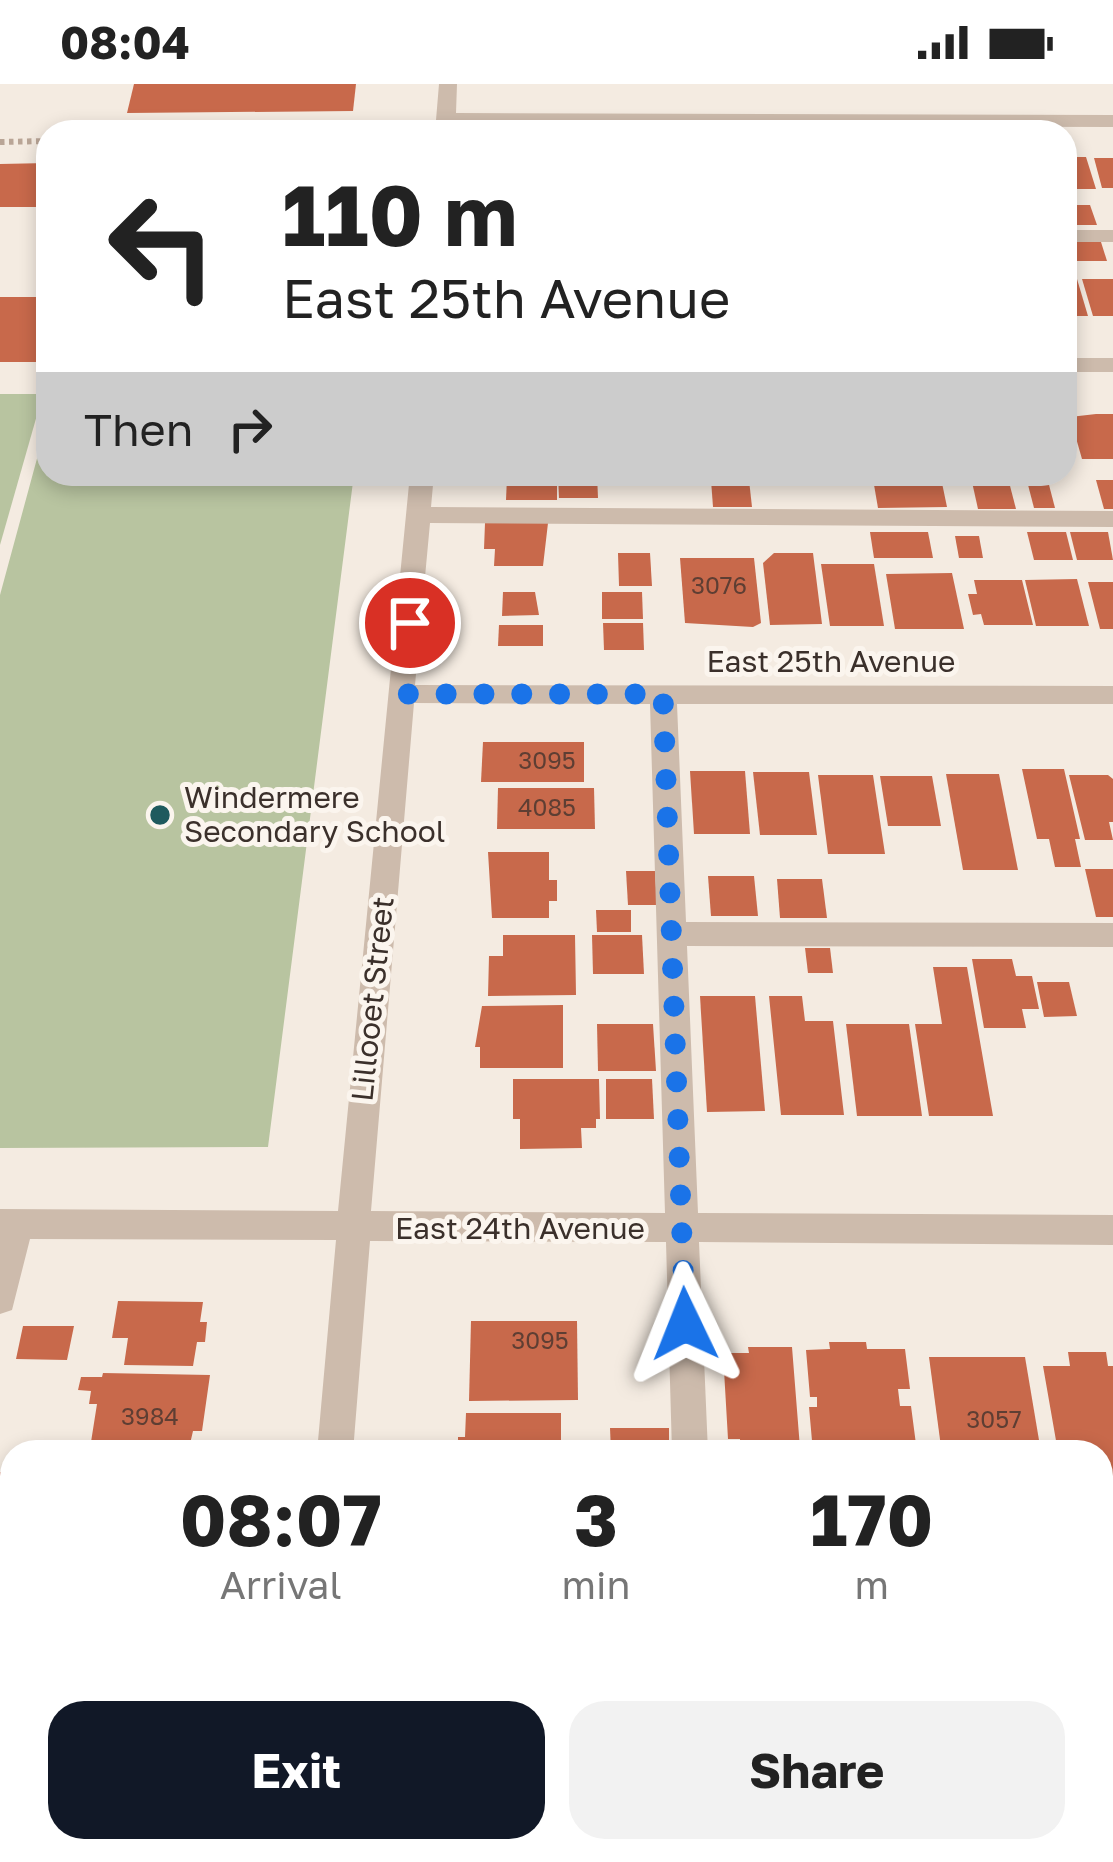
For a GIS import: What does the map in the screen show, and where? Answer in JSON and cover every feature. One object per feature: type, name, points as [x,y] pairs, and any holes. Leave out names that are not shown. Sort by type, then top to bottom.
[{"type":"street","points":[[445,120],[448,84]]},
{"type":"street","points":[[1077,121],[1113,121]]},
{"type":"street","points":[[1077,236],[1113,236]]},
{"type":"street","points":[[1077,365],[1113,365]]},
{"type":"street","name":"Lillooet Street","points":[[336,1440],[421,486]]},
{"type":"street","points":[[419,515],[1113,519]]},
{"type":"street","name":"East 25th Avenue","points":[[404,694],[1113,695]]},
{"type":"street","points":[[663,694],[690,1440]]},
{"type":"street","points":[[674,934],[1113,935]]},
{"type":"street","points":[[0,1299],[8,1224]]},
{"type":"street","name":"East 24th Avenue","points":[[8,1224],[1113,1229]]},
{"type":"path","points":[[0,142],[36,142]]},
{"type":"green space","points":[[0,394],[36,394],[36,419],[0,545]]},
{"type":"green space","name":"Windermere Secondary School","points":[[36,462],[36,486],[352,486],[268,1147],[0,1148],[0,595]]},
{"type":"building","points":[[134,84],[356,84],[353,111],[127,113]]},
{"type":"building","points":[[1077,157],[1086,157],[1096,189],[1077,189]]},
{"type":"building","points":[[1094,158],[1113,158],[1113,188],[1102,188]]},
{"type":"building","points":[[36,163],[36,207],[0,207],[0,164]]},
{"type":"building","points":[[1077,205],[1090,205],[1097,225],[1077,225]]},
{"type":"building","points":[[1077,242],[1101,242],[1107,261],[1077,261]]},
{"type":"building","points":[[1077,279],[1088,316],[1077,316]]},
{"type":"building","points":[[1082,279],[1113,279],[1113,316],[1093,316]]},
{"type":"building","points":[[0,297],[36,297],[36,362],[0,362]]},
{"type":"building","points":[[1113,414],[1113,459],[1082,459],[1077,416]]},
{"type":"building","points":[[1096,480],[1113,480],[1113,509],[1104,509]]},
{"type":"building","points":[[507,486],[557,486],[557,500],[506,500]]},
{"type":"building","points":[[558,486],[598,486],[598,498],[559,498]]},
{"type":"building","points":[[711,486],[750,486],[752,507],[713,507]]},
{"type":"building","points":[[874,486],[943,486],[947,507],[878,508]]},
{"type":"building","points":[[973,486],[1010,486],[1016,509],[978,509]]},
{"type":"building","points":[[1028,486],[1049,486],[1055,508],[1034,508]]},
{"type":"building","points":[[485,523],[548,523],[543,566],[494,566],[495,549],[484,549]]},
{"type":"building","points":[[870,532],[928,532],[933,558],[874,558]]},
{"type":"building","points":[[1027,532],[1066,532],[1073,560],[1034,560]]},
{"type":"building","points":[[1070,532],[1108,532],[1113,560],[1077,560]]},
{"type":"building","points":[[955,536],[979,536],[983,558],[959,558]]},
{"type":"building","points":[[618,553],[650,553],[652,586],[619,586]]},
{"type":"building","points":[[774,553],[813,553],[822,624],[770,625],[763,563]]},
{"type":"building","points":[[680,558],[754,558],[761,623],[753,627],[685,623]]},
{"type":"building","points":[[821,564],[874,564],[884,626],[830,626]]},
{"type":"building","points":[[952,573],[964,629],[895,629],[886,574]]},
{"type":"building","points":[[1077,579],[1089,626],[1036,626],[1025,580]]},
{"type":"building","points":[[974,580],[1022,580],[1033,625],[984,625],[981,614],[973,615],[968,594],[977,594]]},
{"type":"building","points":[[1088,582],[1113,582],[1113,629],[1100,629]]},
{"type":"building","points":[[503,592],[535,592],[539,615],[502,616]]},
{"type":"building","points":[[602,592],[642,592],[643,619],[602,619]]},
{"type":"building","points":[[603,623],[643,623],[644,650],[604,650]]},
{"type":"building","points":[[499,625],[543,625],[543,646],[498,646]]},
{"type":"building","points":[[483,742],[584,742],[584,782],[481,782]]},
{"type":"building","points":[[1022,769],[1064,769],[1080,839],[1075,839],[1081,867],[1055,867],[1049,839],[1037,839]]},
{"type":"building","points":[[690,771],[745,771],[750,834],[694,834]]},
{"type":"building","points":[[753,772],[809,772],[817,835],[760,835]]},
{"type":"building","points":[[946,774],[999,774],[1018,870],[963,870]]},
{"type":"building","points":[[818,775],[873,775],[885,854],[828,854]]},
{"type":"building","points":[[1069,775],[1113,779],[1113,822],[1109,822],[1113,840],[1085,840]]},
{"type":"building","points":[[880,776],[932,776],[941,826],[888,826]]},
{"type":"building","points":[[498,788],[594,788],[595,829],[497,829]]},
{"type":"building","points":[[488,852],[549,852],[549,880],[557,880],[557,901],[549,901],[549,918],[492,918]]},
{"type":"building","points":[[1085,869],[1113,869],[1113,917],[1096,917]]},
{"type":"building","points":[[626,871],[655,871],[657,905],[628,905]]},
{"type":"building","points":[[708,876],[754,876],[758,916],[711,916]]},
{"type":"building","points":[[777,879],[822,879],[827,918],[780,918]]},
{"type":"building","points":[[596,910],[631,910],[631,932],[597,932]]},
{"type":"building","points":[[503,935],[575,935],[576,995],[488,996],[489,956],[503,956]]},
{"type":"building","points":[[592,935],[642,935],[644,974],[593,974]]},
{"type":"building","points":[[805,948],[830,948],[833,973],[808,973]]},
{"type":"building","points":[[972,959],[1012,959],[1016,976],[1032,976],[1039,1009],[1022,1009],[1026,1028],[984,1028]]},
{"type":"building","points":[[933,967],[967,967],[993,1116],[929,1116],[915,1024],[942,1024]]},
{"type":"building","points":[[1037,982],[1069,982],[1077,1016],[1044,1017]]},
{"type":"building","points":[[700,996],[755,996],[765,1111],[707,1112]]},
{"type":"building","points":[[769,996],[802,996],[805,1021],[833,1021],[844,1115],[781,1115]]},
{"type":"building","points":[[563,1005],[563,1068],[480,1068],[480,1047],[475,1047],[482,1006]]},
{"type":"building","points":[[597,1024],[653,1024],[656,1071],[598,1071]]},
{"type":"building","points":[[846,1024],[909,1024],[922,1116],[857,1116]]},
{"type":"building","points":[[513,1079],[599,1079],[600,1119],[596,1119],[596,1128],[581,1128],[582,1148],[520,1149],[520,1119],[513,1119]]},
{"type":"building","points":[[606,1079],[652,1079],[654,1119],[606,1119]]},
{"type":"building","points":[[118,1301],[203,1302],[200,1322],[207,1322],[205,1342],[197,1342],[193,1366],[124,1365],[128,1338],[112,1338]]},
{"type":"building","points":[[471,1321],[577,1321],[578,1400],[469,1401]]},
{"type":"building","points":[[23,1326],[74,1326],[67,1360],[16,1359]]},
{"type":"building","points":[[829,1342],[905,1349],[910,1389],[898,1389],[900,1406],[911,1406],[915,1440],[812,1440],[809,1407],[817,1407],[817,1397],[810,1397],[806,1350],[830,1349]]},
{"type":"building","points":[[748,1347],[792,1347],[799,1440],[728,1439],[723,1353],[749,1353]]},
{"type":"building","points":[[1068,1352],[1106,1352],[1108,1366],[1113,1366],[1113,1440],[1056,1440],[1043,1366],[1070,1366]]},
{"type":"building","points":[[929,1357],[1025,1357],[1039,1440],[940,1440]]},
{"type":"building","points":[[103,1373],[210,1375],[202,1431],[193,1431],[191,1440],[91,1440],[97,1404],[89,1404],[91,1391],[78,1390],[81,1377],[102,1377]]},
{"type":"building","points":[[466,1413],[561,1413],[561,1440],[458,1440],[465,1437]]},
{"type":"building","points":[[610,1428],[669,1428],[669,1440],[610,1440]]},
{"type":"place","name":"Windermere Secondary School","points":[[160,815]]},
{"type":"route","points":[[410,623],[404,694],[663,694],[685,1324]]}]
